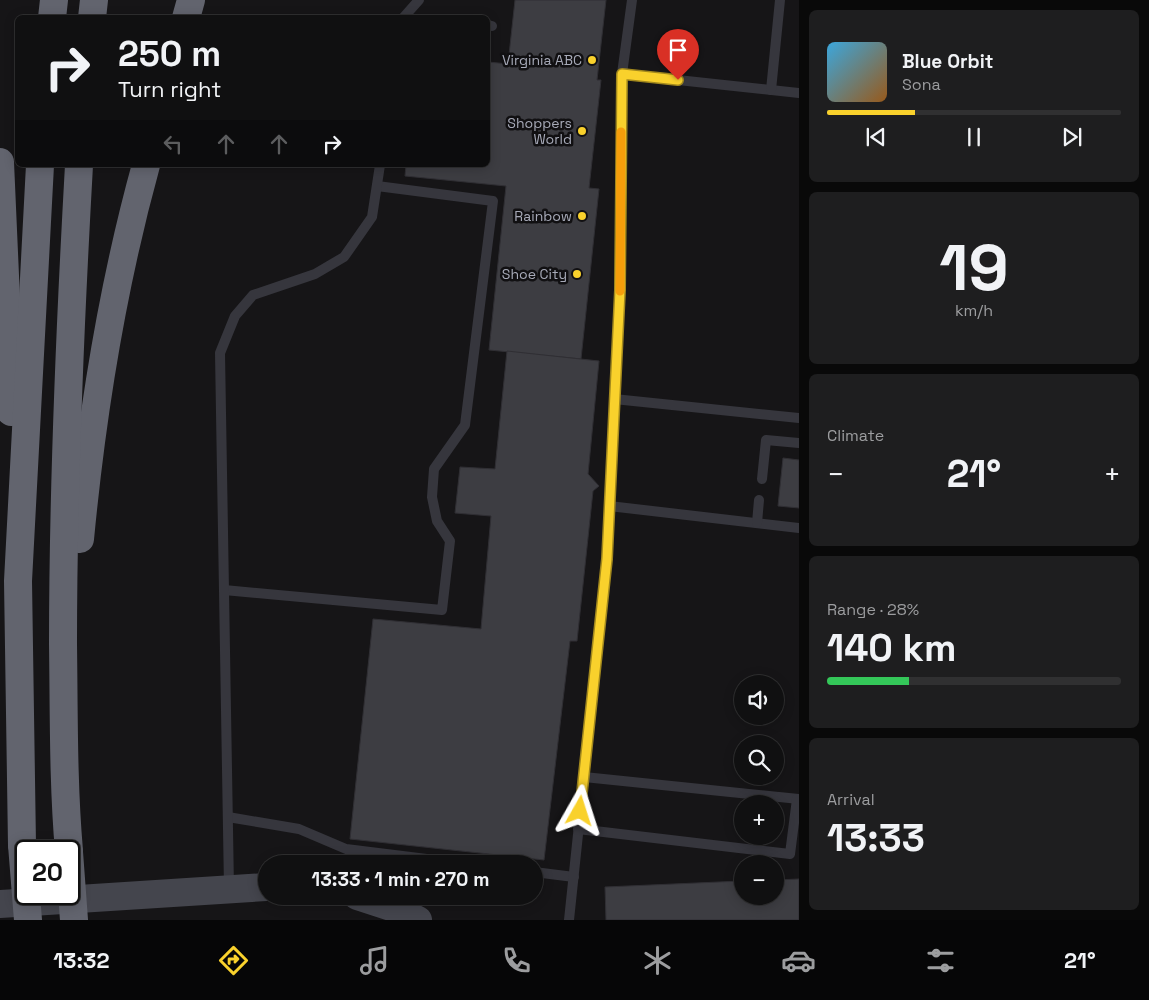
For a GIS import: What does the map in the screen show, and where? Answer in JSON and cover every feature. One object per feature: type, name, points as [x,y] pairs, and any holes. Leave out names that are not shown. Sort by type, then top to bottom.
[{"type":"highway","points":[[52,15],[54,0]]},
{"type":"highway","points":[[92,15],[94,0]]},
{"type":"highway","points":[[187,15],[191,0]]},
{"type":"highway","points":[[0,162],[18,581],[22,845],[28,920]]},
{"type":"highway","points":[[18,581],[40,167]]},
{"type":"highway","points":[[68,840],[64,712],[63,556],[67,390],[79,167]]},
{"type":"highway","points":[[64,712],[86,472],[113,298],[146,167]]},
{"type":"highway","points":[[73,905],[74,920]]},
{"type":"street","points":[[0,904],[258,887]]},
{"type":"street","points":[[385,905],[418,920]]},
{"type":"lane","points":[[405,15],[420,0]]},
{"type":"lane","points":[[570,920],[607,559],[620,290],[622,74],[632,0]]},
{"type":"lane","points":[[770,90],[780,0]]},
{"type":"lane","points":[[622,74],[799,93]]},
{"type":"lane","points":[[229,888],[220,353],[235,316],[253,295],[315,274],[344,257],[372,217],[380,167]]},
{"type":"lane","points":[[224,590],[442,610],[450,541],[437,521],[432,497],[434,469],[465,425],[494,201],[377,186]]},
{"type":"lane","points":[[614,399],[799,418]]},
{"type":"lane","points":[[762,479],[766,440],[799,443]]},
{"type":"lane","points":[[757,523],[759,500]]},
{"type":"lane","points":[[609,506],[799,528]]},
{"type":"lane","points":[[578,829],[790,854],[798,799],[584,777]]},
{"type":"lane","points":[[228,817],[298,829],[346,849],[394,855]]},
{"type":"lane","points":[[543,873],[574,877]]},
{"type":"building","points":[[515,0],[606,0],[597,80],[601,80],[589,188],[599,189],[581,359],[489,350],[506,186],[405,176],[406,167],[490,167],[490,62],[508,64]]},
{"type":"building","points":[[507,351],[599,361],[588,474],[599,486],[593,491],[577,641],[570,641],[544,860],[543,855],[498,855],[350,839],[373,619],[481,629],[491,516],[455,513],[460,467],[495,469]]},
{"type":"building","points":[[783,458],[799,460],[799,508],[778,506]]},
{"type":"building","points":[[799,879],[799,920],[606,920],[605,887],[734,881],[734,905],[784,905],[784,880]]},
{"type":"slow traffic","points":[[620,291],[621,132]]},
{"type":"place","name":"Virginia ABC","points":[[592,60]]},
{"type":"place","name":"Shoppers World","points":[[582,131]]},
{"type":"place","name":"Rainbow","points":[[582,216]]},
{"type":"place","name":"Shoe City","points":[[577,274]]},
{"type":"route","points":[[580,811],[607,559],[620,290],[622,74],[678,80]]}]
